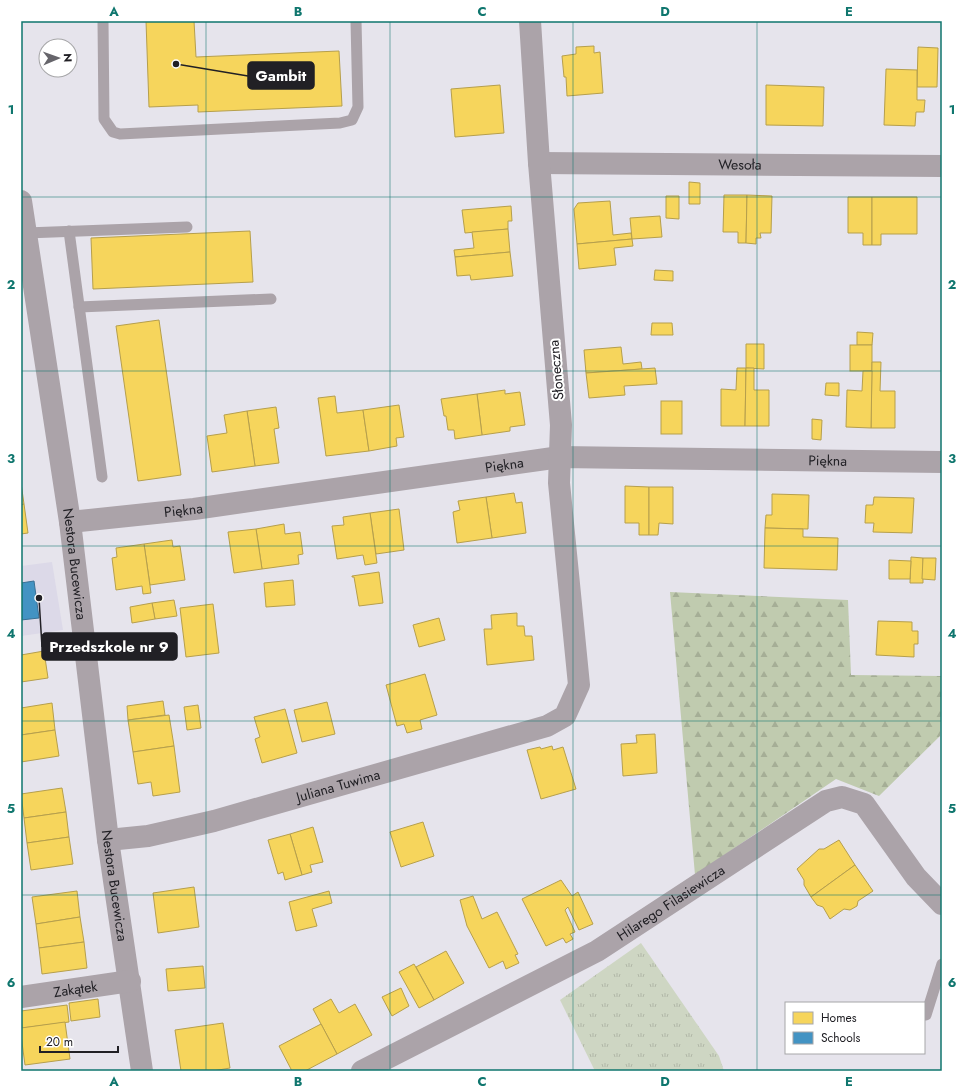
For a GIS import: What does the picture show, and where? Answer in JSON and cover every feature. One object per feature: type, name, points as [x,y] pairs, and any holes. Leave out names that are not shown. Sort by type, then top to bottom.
[{"type":"street","name":"Słoneczna","points":[[530,21],[539,163],[561,425],[559,483],[579,685],[565,716]]},
{"type":"street","name":"Wesoła","points":[[539,163],[942,166]]},
{"type":"street","name":"Nestora Bucewicza","points":[[21,201],[70,522],[108,840],[130,981],[142,1071]]},
{"type":"street","name":"Piękna","points":[[70,522],[194,509],[560,457],[942,462]]},
{"type":"street","name":"Juliana Tuwima","points":[[108,840],[148,836],[214,820],[547,726],[565,716]]},
{"type":"street","name":"Hilarego Filasiewicza","points":[[362,1071],[597,952],[826,801],[842,797],[864,804],[916,877],[942,904]]},
{"type":"street","name":"Zakątek","points":[[21,997],[130,981]]},
{"type":"lane","points":[[103,21],[104,119],[113,132],[120,134],[340,123],[352,120],[358,107],[356,21]]},
{"type":"lane","points":[[26,233],[187,227]]},
{"type":"lane","points":[[69,231],[102,477]]},
{"type":"lane","points":[[79,307],[271,299]]},
{"type":"lane","points":[[926,1015],[942,964]]},
{"type":"shaded area","points":[[52,562],[63,630],[21,636],[21,566]]},
{"type":"green space","points":[[670,592],[848,600],[851,675],[942,676],[940,736],[879,796],[836,779],[695,875]]},
{"type":"green space","points":[[641,943],[719,1056],[724,1071],[595,1071],[560,1000]]},
{"type":"building: Homes","points":[[146,21],[194,21],[196,57],[339,51],[342,106],[198,112],[198,105],[149,107]]},
{"type":"building: Homes","points":[[594,46],[594,53],[600,52],[603,93],[567,96],[566,77],[564,77],[562,56],[576,54],[576,47]]},
{"type":"building: Homes","points":[[918,47],[938,48],[937,87],[917,87]]},
{"type":"building: Homes","points":[[886,69],[917,70],[917,100],[925,100],[924,112],[916,112],[915,126],[884,125]]},
{"type":"building: Homes","points":[[500,85],[504,133],[455,137],[451,89]]},
{"type":"building: Homes","points":[[766,85],[824,87],[823,126],[766,125]]},
{"type":"building: Homes","points":[[689,182],[700,183],[700,204],[689,204]]},
{"type":"building: Homes","points":[[724,195],[747,195],[746,243],[738,243],[738,232],[723,232]]},
{"type":"building: Homes","points":[[747,195],[772,196],[771,233],[760,233],[761,238],[756,238],[756,244],[746,243]]},
{"type":"building: Homes","points":[[666,196],[679,196],[679,219],[666,218]]},
{"type":"building: Homes","points":[[848,197],[872,197],[872,245],[863,245],[863,233],[848,233]]},
{"type":"building: Homes","points":[[872,197],[917,197],[917,234],[881,234],[881,245],[872,245]]},
{"type":"building: Homes","points":[[610,201],[613,235],[631,233],[632,239],[577,244],[574,209],[578,203]]},
{"type":"building: Homes","points":[[511,206],[512,221],[508,221],[508,229],[465,233],[462,210]]},
{"type":"building: Homes","points":[[660,216],[662,237],[632,239],[630,218]]},
{"type":"building: Homes","points":[[508,229],[510,252],[455,257],[454,250],[474,248],[472,232]]},
{"type":"building: Homes","points":[[250,231],[253,282],[93,289],[91,238]]},
{"type":"building: Homes","points":[[632,239],[633,246],[614,248],[616,265],[579,269],[577,244]]},
{"type":"building: Homes","points":[[510,252],[513,276],[471,280],[470,275],[457,276],[455,257]]},
{"type":"building: Homes","points":[[655,270],[673,271],[673,281],[654,280]]},
{"type":"building: Homes","points":[[159,320],[181,475],[138,481],[116,326]]},
{"type":"building: Homes","points":[[652,323],[672,323],[673,335],[651,335]]},
{"type":"building: Homes","points":[[857,332],[873,333],[872,345],[857,345]]},
{"type":"building: Homes","points":[[746,344],[764,344],[764,369],[746,368]]},
{"type":"building: Homes","points":[[850,345],[872,345],[872,371],[850,371]]},
{"type":"building: Homes","points":[[621,347],[623,364],[641,362],[642,369],[586,373],[584,350]]},
{"type":"building: Homes","points":[[872,362],[881,362],[880,391],[895,391],[895,428],[871,428]]},
{"type":"building: Homes","points":[[655,368],[657,384],[624,386],[625,395],[589,398],[586,373]]},
{"type":"building: Homes","points":[[737,368],[746,368],[745,426],[721,426],[721,389],[736,390]]},
{"type":"building: Homes","points":[[746,368],[754,368],[754,390],[769,390],[769,426],[745,426]]},
{"type":"building: Homes","points":[[863,371],[872,371],[871,428],[846,427],[847,390],[862,391]]},
{"type":"building: Homes","points":[[826,383],[839,383],[839,396],[825,395]]},
{"type":"building: Homes","points":[[505,390],[505,394],[520,392],[525,425],[510,427],[510,431],[482,435],[477,394]]},
{"type":"building: Homes","points":[[477,394],[482,435],[455,439],[454,430],[448,430],[441,399]]},
{"type":"building: Homes","points":[[335,396],[337,413],[363,410],[369,451],[326,456],[318,398]]},
{"type":"building: Homes","points":[[661,401],[682,401],[682,434],[661,434]]},
{"type":"building: Homes","points":[[399,405],[404,437],[396,438],[397,446],[369,451],[363,410]]},
{"type":"building: Homes","points":[[276,407],[279,428],[274,429],[279,463],[255,466],[247,411]]},
{"type":"building: Homes","points":[[247,411],[255,466],[212,472],[207,436],[227,433],[224,415]]},
{"type":"building: Homes","points":[[812,419],[822,420],[821,440],[812,439]]},
{"type":"building: Homes","points":[[21,483],[24,504],[21,505]]},
{"type":"building: Homes","points":[[625,486],[649,487],[649,535],[639,535],[639,523],[625,523]]},
{"type":"building: Homes","points":[[649,487],[673,487],[673,524],[659,523],[658,535],[649,535]]},
{"type":"building: Homes","points":[[514,493],[516,503],[522,502],[526,533],[492,538],[486,497]]},
{"type":"building: Homes","points":[[772,494],[809,495],[808,529],[765,528],[766,515],[772,515]]},
{"type":"building: Homes","points":[[486,497],[492,538],[457,543],[453,512],[460,510],[458,501]]},
{"type":"building: Homes","points":[[874,497],[914,498],[912,533],[873,532],[874,523],[865,523],[866,505],[873,505]]},
{"type":"building: Homes","points":[[24,504],[28,533],[21,534],[21,505]]},
{"type":"building: Homes","points":[[399,509],[404,550],[376,554],[370,513]]},
{"type":"building: Homes","points":[[370,513],[377,563],[365,565],[363,555],[337,559],[332,526],[344,525],[343,517]]},
{"type":"building: Homes","points":[[284,524],[285,534],[300,532],[303,554],[298,555],[299,564],[262,569],[256,529]]},
{"type":"building: Homes","points":[[765,528],[803,529],[803,537],[838,538],[837,570],[764,568]]},
{"type":"building: Homes","points":[[256,529],[262,569],[234,573],[228,532]]},
{"type":"building: Homes","points":[[172,540],[173,547],[180,546],[185,580],[150,585],[144,544]]},
{"type":"building: Homes","points":[[144,544],[151,593],[143,594],[142,586],[116,590],[112,558],[117,557],[116,548]]},
{"type":"building: Homes","points":[[911,557],[923,558],[923,583],[910,583]]},
{"type":"building: Homes","points":[[923,558],[936,558],[935,580],[922,579]]},
{"type":"building: Homes","points":[[889,560],[911,561],[910,579],[889,579]]},
{"type":"building: Homes","points":[[379,572],[383,603],[359,606],[354,577],[352,576]]},
{"type":"building: Homes","points":[[293,580],[295,605],[266,607],[264,583]]},
{"type":"building: Homes","points":[[174,600],[177,616],[155,619],[152,603]]},
{"type":"building: Homes","points":[[152,603],[155,619],[132,623],[130,607]]},
{"type":"building: Homes","points":[[213,604],[219,653],[186,657],[180,608]]},
{"type":"building: Homes","points":[[517,613],[517,626],[524,626],[525,636],[532,636],[534,660],[487,665],[484,629],[492,629],[491,615]]},
{"type":"building: Homes","points":[[439,618],[445,640],[419,647],[413,625]]},
{"type":"building: Homes","points":[[878,621],[912,622],[912,631],[918,631],[918,644],[914,644],[914,657],[876,655]]},
{"type":"building: Homes","points":[[44,651],[48,678],[21,682],[21,655]]},
{"type":"building: Homes","points":[[425,674],[437,715],[420,720],[422,729],[407,733],[404,724],[397,726],[386,685]]},
{"type":"building: Homes","points":[[163,701],[165,715],[128,720],[127,706]]},
{"type":"building: Homes","points":[[327,702],[335,734],[302,742],[294,710]]},
{"type":"building: Homes","points":[[52,703],[55,730],[21,735],[21,708]]},
{"type":"building: Homes","points":[[198,705],[201,728],[187,730],[184,707]]},
{"type":"building: Homes","points":[[285,709],[297,753],[262,763],[255,739],[260,737],[254,717]]},
{"type":"building: Homes","points":[[169,715],[174,746],[133,752],[128,720]]},
{"type":"building: Homes","points":[[55,730],[59,756],[21,762],[21,735]]},
{"type":"building: Homes","points":[[655,734],[657,773],[623,776],[621,744],[637,743],[636,735]]},
{"type":"building: Homes","points":[[174,746],[180,792],[153,796],[151,782],[138,784],[133,752]]},
{"type":"building: Homes","points":[[552,746],[553,750],[563,747],[576,789],[541,799],[527,750],[540,747],[541,749]]},
{"type":"building: Homes","points":[[62,788],[66,812],[24,818],[21,794]]},
{"type":"building: Homes","points":[[66,812],[69,837],[27,843],[24,818]]},
{"type":"building: Homes","points":[[423,822],[434,856],[401,867],[390,832]]},
{"type":"building: Homes","points":[[313,827],[323,862],[310,865],[312,872],[302,875],[290,834]]},
{"type":"building: Homes","points":[[290,834],[302,875],[285,880],[283,872],[278,874],[268,840]]},
{"type":"building: Homes","points":[[69,837],[73,864],[31,870],[27,843]]},
{"type":"building: Homes","points":[[839,840],[855,865],[811,897],[804,885],[804,880],[797,869],[819,849],[824,849]]},
{"type":"building: Homes","points":[[855,865],[873,891],[858,901],[857,906],[850,910],[844,909],[830,919],[823,907],[817,905],[811,897]]},
{"type":"building: Homes","points":[[561,880],[572,896],[578,892],[593,924],[579,930],[568,907],[565,910],[575,932],[570,934],[573,939],[566,943],[563,938],[546,946],[522,899]]},
{"type":"building: Homes","points":[[194,887],[199,927],[158,933],[153,893]]},
{"type":"building: Homes","points":[[77,891],[80,917],[36,924],[32,897]]},
{"type":"building: Homes","points":[[329,891],[332,903],[312,909],[317,926],[296,931],[289,902]]},
{"type":"building: Homes","points":[[473,896],[482,919],[497,912],[518,954],[515,955],[519,963],[506,969],[503,961],[489,968],[467,926],[460,900]]},
{"type":"building: Homes","points":[[80,917],[84,942],[39,948],[36,924]]},
{"type":"building: Homes","points":[[84,942],[87,968],[42,974],[39,948]]},
{"type":"building: Homes","points":[[446,951],[464,983],[434,1000],[416,967]]},
{"type":"building: Homes","points":[[414,964],[434,1000],[419,1008],[399,972]]},
{"type":"building: Homes","points":[[203,966],[205,988],[168,991],[166,969]]},
{"type":"building: Homes","points":[[401,988],[409,1006],[392,1016],[382,997]]},
{"type":"building: Homes","points":[[98,999],[100,1017],[71,1021],[69,1003]]},
{"type":"building: Homes","points":[[331,999],[339,1013],[355,1004],[372,1035],[337,1054],[313,1009]]},
{"type":"building: Homes","points":[[67,1005],[69,1022],[22,1028],[21,1011]]},
{"type":"building: Homes","points":[[65,1022],[70,1059],[25,1065],[21,1028]]},
{"type":"building: Homes","points":[[223,1023],[230,1068],[213,1071],[181,1071],[175,1030]]},
{"type":"building: Homes","points":[[321,1024],[337,1054],[305,1071],[292,1071],[279,1046]]},
{"type":"building: Schools","points":[[34,581],[39,618],[21,620],[21,583]]},
{"type":"place","name":"Gambit","points":[[176,64]]},
{"type":"place","name":"Przedszkole nr 9","points":[[39,598]]}]
